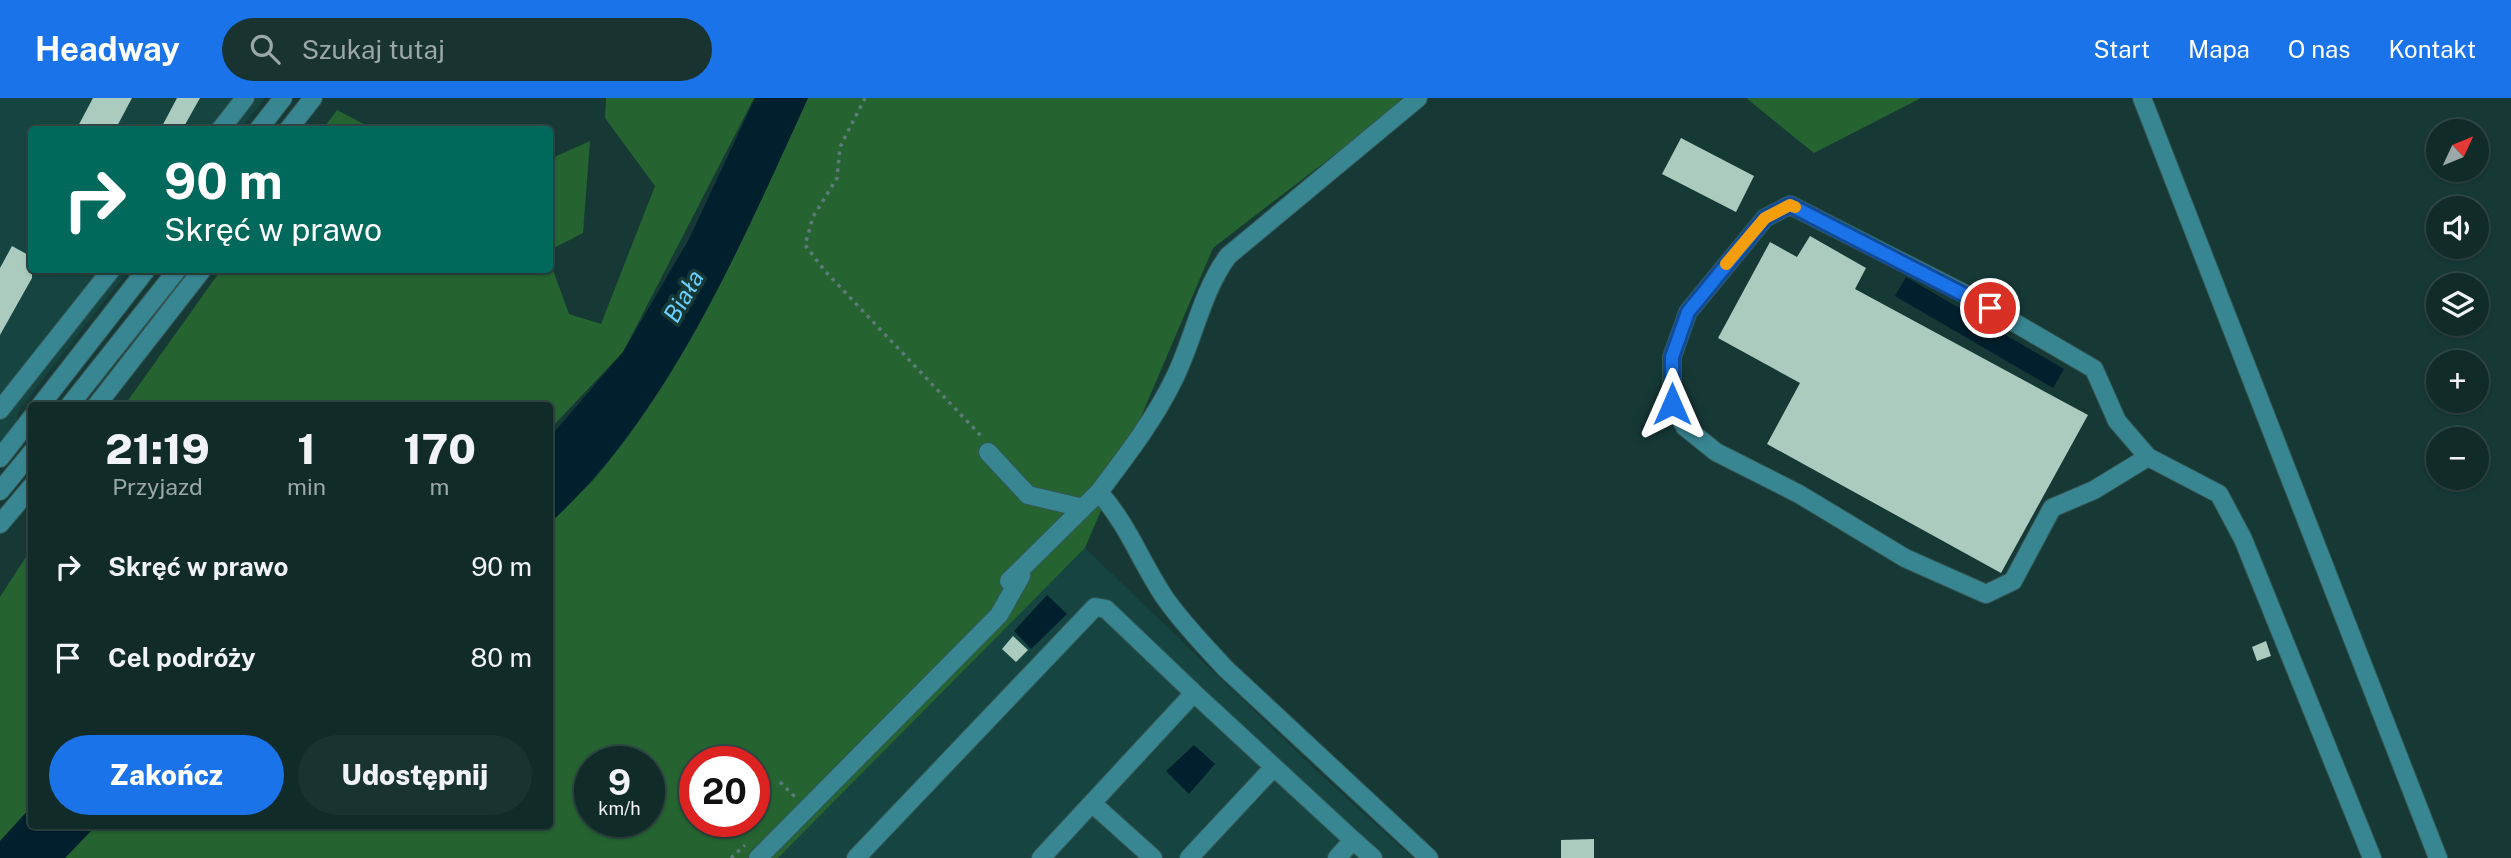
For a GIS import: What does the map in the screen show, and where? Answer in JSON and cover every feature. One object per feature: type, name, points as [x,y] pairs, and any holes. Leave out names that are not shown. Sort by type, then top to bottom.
[{"type":"lane","points":[[223,126],[245,98]]},
{"type":"lane","points":[[261,126],[284,98]]},
{"type":"lane","points":[[291,126],[313,98]]},
{"type":"lane","points":[[758,858],[999,615],[1021,576],[1014,577],[1099,492],[1150,424],[1175,378],[1214,275],[1228,256],[1418,98]]},
{"type":"lane","points":[[2141,98],[2438,858]]},
{"type":"lane","points":[[2148,457],[2094,490],[2052,508],[2013,581],[1986,594],[1905,558],[1800,494],[1716,452],[1685,427],[1672,404],[1672,357],[1688,312],[1765,218],[1790,205],[1969,296],[2094,369],[2118,421],[2148,457],[2219,494],[2243,539],[2372,858]]},
{"type":"lane","points":[[0,410],[109,273]]},
{"type":"lane","points":[[43,402],[144,273]]},
{"type":"lane","points":[[72,402],[175,273]]},
{"type":"lane","points":[[99,402],[200,273]]},
{"type":"lane","points":[[0,458],[28,422]]},
{"type":"lane","points":[[988,452],[1028,495],[1083,508]]},
{"type":"lane","points":[[0,492],[28,457]]},
{"type":"lane","points":[[0,524],[28,491]]},
{"type":"lane","points":[[1099,492],[1122,518],[1165,598],[1197,637],[1226,669],[1429,858]]},
{"type":"lane","points":[[856,858],[1095,607],[1106,609],[1194,694],[1373,858]]},
{"type":"lane","points":[[1041,858],[1194,694]]},
{"type":"lane","points":[[1189,858],[1274,767]]},
{"type":"lane","points":[[1093,804],[1153,858]]},
{"type":"lane","points":[[1337,858],[1353,841]]},
{"type":"path","points":[[865,98],[840,147],[837,178],[813,217],[805,245],[825,271],[991,445],[988,452]]},
{"type":"path","points":[[780,782],[792,795]]},
{"type":"shaded area","points":[[0,98],[265,98],[242,126],[28,126],[28,273],[127,273],[22,406],[17,415],[18,426],[0,448]]},
{"type":"shaded area","points":[[1085,548],[1322,776],[1413,858],[778,858]]},
{"type":"green space","points":[[606,98],[754,98],[623,352],[553,426],[553,402],[127,402],[219,273],[553,273],[553,270],[569,314],[601,324],[655,186],[605,118]]},
{"type":"green space","points":[[808,98],[1408,98],[1213,248],[1085,548],[778,858],[0,858],[0,597],[28,554],[28,829],[553,829],[553,520],[595,478],[629,435],[660,391],[714,296]]},
{"type":"green space","points":[[1746,98],[1921,98],[1814,153]]},
{"type":"green space","points":[[337,110],[367,126],[325,126]]},
{"type":"green space","points":[[590,141],[583,233],[553,248],[553,158]]},
{"type":"water","name":"Biała","points":[[755,98],[808,98],[729,268],[667,379],[632,431],[593,479],[553,520],[553,434],[623,352],[689,239]]},
{"type":"water","points":[[1906,277],[2064,369],[2053,388],[1895,296]]},
{"type":"water","points":[[1047,595],[1067,614],[1031,649],[1014,631]]},
{"type":"water","points":[[1194,745],[1215,764],[1189,794],[1166,771]]},
{"type":"water","points":[[28,810],[28,829],[93,829],[65,858],[0,858],[0,841]]},
{"type":"building","points":[[93,98],[132,98],[117,126],[78,126]]},
{"type":"building","points":[[177,98],[200,98],[184,126],[162,126]]},
{"type":"building","points":[[1681,138],[1754,176],[1736,212],[1662,174]]},
{"type":"building","points":[[1810,236],[1866,268],[1855,289],[2088,415],[2001,573],[1767,444],[1800,383],[1718,338],[1770,242],[1797,257]]},
{"type":"building","points":[[12,246],[28,255],[28,273],[32,273],[32,278],[0,335],[0,268]]},
{"type":"building","points":[[1013,636],[1028,650],[1016,662],[1002,649]]},
{"type":"building","points":[[2266,641],[2271,656],[2257,661],[2252,647]]},
{"type":"building","points":[[1594,839],[1594,858],[1561,858],[1561,840]]},
{"type":"slow traffic","points":[[1726,264],[1765,218],[1790,205],[1795,207]]},
{"type":"route","points":[[1672,404],[1672,357],[1688,312],[1765,218],[1790,205],[1990,308]]}]
